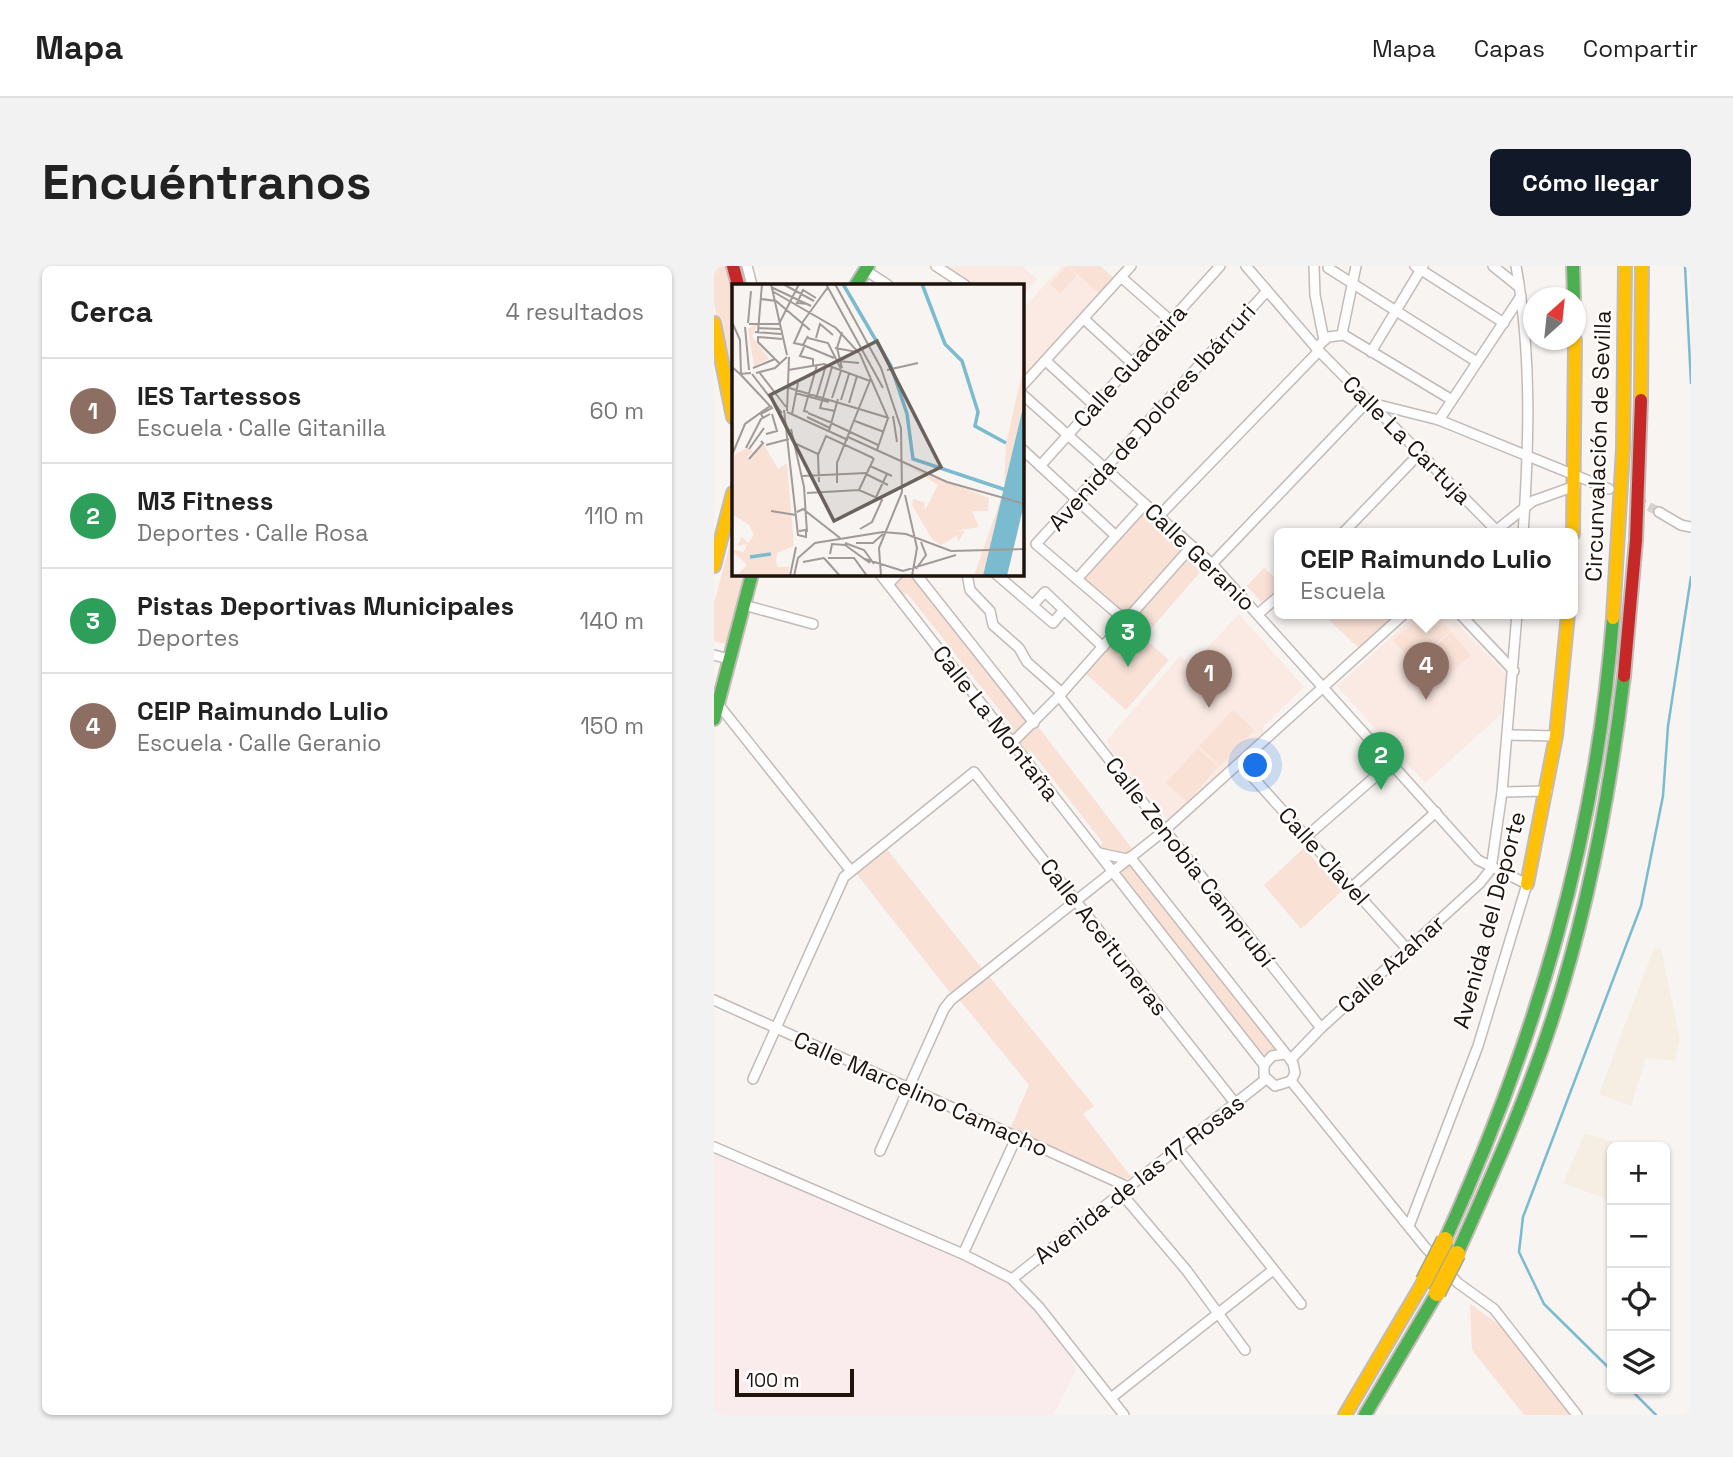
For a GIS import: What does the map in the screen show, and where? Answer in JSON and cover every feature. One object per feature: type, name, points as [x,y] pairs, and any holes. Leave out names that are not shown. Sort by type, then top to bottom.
[{"type":"main road","points":[[733,266],[737,284]]},
{"type":"main road","points":[[1573,266],[1574,287]]},
{"type":"main road","name":"Circunvalación de Sevilla","points":[[1345,1415],[1424,1281],[1445,1240],[1505,1101],[1544,988],[1574,874],[1604,714],[1618,577],[1626,386],[1625,266]]},
{"type":"main road","name":"Circunvalación de Sevilla","points":[[1365,1415],[1437,1293],[1499,1161],[1542,1050],[1573,946],[1603,816],[1620,717],[1638,538],[1642,421],[1642,266]]},
{"type":"main road","points":[[857,284],[866,268]]},
{"type":"main road","points":[[714,324],[732,413]]},
{"type":"main road","points":[[1573,528],[1575,350]]},
{"type":"main road","points":[[714,566],[732,497]]},
{"type":"main road","points":[[716,711],[722,657],[744,605],[751,576]]},
{"type":"main road","name":"Avenida del Deporte","points":[[1527,884],[1556,736],[1568,619]]},
{"type":"street","points":[[747,266],[752,284]]},
{"type":"street","points":[[936,266],[962,284]]},
{"type":"street","points":[[1024,384],[1130,266]]},
{"type":"street","name":"Calle Guadaira","points":[[1040,466],[1220,266]]},
{"type":"street","name":"Calle La Cartuja","points":[[1246,266],[1318,350],[1490,528]]},
{"type":"street","points":[[1314,266],[1315,295],[1324,340]]},
{"type":"street","points":[[1342,334],[1356,266]]},
{"type":"street","points":[[1493,266],[1520,292]]},
{"type":"street","points":[[1516,266],[1520,292],[1528,453],[1523,528]]},
{"type":"street","points":[[1371,352],[1420,267],[1504,323]]},
{"type":"street","points":[[866,268],[887,284]]},
{"type":"street","points":[[1328,268],[1477,362]]},
{"type":"street","points":[[1121,276],[1171,321]]},
{"type":"street","name":"Avenida de Dolores Ibárruri","points":[[1077,579],[1036,544],[1267,291]]},
{"type":"street","points":[[1439,420],[1504,323],[1520,292]]},
{"type":"street","points":[[1084,319],[1133,364]]},
{"type":"street","points":[[1159,516],[1318,350],[1324,340],[1342,334]]},
{"type":"street","points":[[1342,334],[1452,400]]},
{"type":"street","points":[[1046,361],[1095,405]]},
{"type":"street","name":"Calle Geranio","points":[[1024,396],[1212,564],[1478,860],[1527,884]]},
{"type":"street","points":[[1212,564],[1369,402],[1439,420],[1528,453],[1575,479],[1609,489]]},
{"type":"street","points":[[1386,420],[1386,414],[1393,409]]},
{"type":"street","points":[[1024,451],[1116,536]]},
{"type":"street","points":[[1348,528],[1420,453]]},
{"type":"street","points":[[1024,464],[1030,457]]},
{"type":"street","points":[[1499,528],[1525,506],[1575,479]]},
{"type":"street","points":[[1126,621],[1077,579],[1145,504]]},
{"type":"street","points":[[1659,512],[1681,526],[1691,527]]},
{"type":"street","points":[[1012,743],[1060,695],[1192,545]]},
{"type":"street","name":"Calle La Montaña","points":[[882,576],[1264,1065]]},
{"type":"street","points":[[888,584],[896,576]]},
{"type":"street","name":"Calle La Montaña","points":[[918,576],[1034,723]]},
{"type":"street","name":"Calle Zenobia Camprubí","points":[[969,576],[970,590],[990,611],[993,625],[1019,649],[1027,662],[1060,695],[1321,1028]]},
{"type":"street","points":[[998,576],[1053,623],[1064,610]]},
{"type":"street","points":[[1034,605],[1045,592],[1103,647]]},
{"type":"street","points":[[1258,614],[1274,600]]},
{"type":"street","points":[[744,605],[813,624]]},
{"type":"street","points":[[880,1151],[947,1004],[1165,830],[1399,619]]},
{"type":"street","points":[[1465,619],[1514,671]]},
{"type":"street","points":[[1492,869],[1508,735],[1517,619]]},
{"type":"street","points":[[716,711],[851,871],[840,884],[753,1079]]},
{"type":"street","points":[[1508,735],[1556,736]]},
{"type":"street","points":[[1307,836],[1392,762]]},
{"type":"street","name":"Calle Clavel","points":[[1240,763],[1408,950]]},
{"type":"street","name":"Calle Aceituneras","points":[[851,871],[974,772],[1235,1103]]},
{"type":"street","points":[[1502,792],[1547,791]]},
{"type":"street","points":[[1352,887],[1436,812]]},
{"type":"street","points":[[1095,850],[1107,856],[1128,858],[1287,1057],[1295,1073],[1291,1082]]},
{"type":"street","name":"Calle Azahar","points":[[1287,1057],[1408,950],[1492,869]]},
{"type":"street","name":"Avenida del Deporte","points":[[1409,1226],[1478,1046],[1527,884]]},
{"type":"street","name":"Calle Marcelino Camacho","points":[[714,1000],[1017,1136],[1124,1190],[1245,1350]]},
{"type":"street","points":[[1287,1057],[1272,1056],[1264,1065],[1266,1079],[1275,1086],[1291,1082]]},
{"type":"street","name":"Avenida de las 17 Rosas","points":[[1012,1279],[1266,1079]]},
{"type":"street","points":[[1291,1082],[1395,1212],[1458,1283],[1494,1309],[1577,1415]]},
{"type":"street","points":[[963,1254],[1017,1136]]},
{"type":"street","points":[[714,1147],[963,1254],[1012,1279],[1039,1307],[1124,1415]]},
{"type":"street","points":[[1178,1149],[1301,1304]]},
{"type":"street","points":[[1111,1398],[1273,1270]]},
{"type":"shaded area","points":[[714,266],[729,266],[733,284],[732,385],[714,304]]},
{"type":"shaded area","points":[[941,266],[1022,266],[1037,279],[1024,294],[1024,284],[968,284]]},
{"type":"shaded area","points":[[1062,266],[1101,266],[1115,279],[1024,379],[1024,308]]},
{"type":"shaded area","points":[[1067,266],[1077,275],[1060,293],[1050,284]]},
{"type":"shaded area","points":[[1069,266],[1100,266],[1114,279],[1100,294]]},
{"type":"shaded area","points":[[1145,510],[1186,546],[1124,615],[1084,579]]},
{"type":"shaded area","points":[[732,536],[732,576],[743,576],[726,644],[714,641],[714,603]]},
{"type":"shaded area","points":[[1188,560],[1201,571],[1150,630],[1136,617]]},
{"type":"shaded area","points":[[1264,568],[1274,577],[1274,594],[1263,604],[1247,586]]},
{"type":"shaded area","points":[[898,576],[915,576],[1032,723],[1014,737],[1006,731],[1011,725],[907,593],[902,597],[893,582]]},
{"type":"shaded area","points":[[1239,614],[1304,687],[1262,728],[1266,732],[1168,820],[1109,747],[1107,740],[1180,656],[1191,665]]},
{"type":"shaded area","points":[[1328,619],[1395,619],[1361,650]]},
{"type":"shaded area","points":[[1411,619],[1453,619],[1506,674],[1502,713],[1425,783],[1337,686]]},
{"type":"shaded area","points":[[1417,619],[1439,619],[1450,631],[1413,663],[1393,640]]},
{"type":"shaded area","points":[[1129,625],[1169,660],[1126,710],[1086,674]]},
{"type":"shaded area","points":[[1451,632],[1471,655],[1434,687],[1414,664]]},
{"type":"shaded area","points":[[1233,710],[1254,730],[1220,766],[1199,746]]},
{"type":"shaded area","points":[[1036,724],[1134,851],[1128,855],[1104,852],[1098,847],[1103,843],[1031,751],[1026,754],[1017,742]]},
{"type":"shaded area","points":[[1198,748],[1218,767],[1187,802],[1166,783]]},
{"type":"shaded area","points":[[886,848],[983,970],[952,995],[856,873]]},
{"type":"shaded area","points":[[1304,848],[1342,891],[1301,929],[1264,885]]},
{"type":"shaded area","points":[[1130,861],[1279,1050],[1270,1052],[1262,1060],[1114,873]]},
{"type":"shaded area","points":[[1654,948],[1661,949],[1680,1039],[1675,1061],[1646,1058],[1631,1106],[1599,1094]]},
{"type":"shaded area","points":[[988,975],[1094,1106],[1083,1114],[1132,1178],[1120,1179],[1010,1129],[1029,1085],[958,998]]},
{"type":"shaded area","points":[[1585,1133],[1613,1142],[1607,1142],[1607,1199],[1563,1183]]},
{"type":"shaded area","points":[[714,1153],[998,1276],[1018,1291],[1070,1356],[1076,1370],[1053,1415],[714,1415]]},
{"type":"shaded area","points":[[1470,1304],[1501,1326],[1572,1415],[1524,1415],[1472,1350]]},
{"type":"waterway","points":[[1685,266],[1691,383]]},
{"type":"waterway","points":[[1607,1366],[1544,1304],[1519,1252],[1523,1217],[1641,906],[1663,796],[1668,726],[1691,577]]},
{"type":"waterway","points":[[1635,1394],[1656,1415]]},
{"type":"tunnel","points":[[1637,500],[1659,512]]},
{"type":"traffic: fast","points":[[857,284],[868,266]]},
{"type":"traffic: fast","points":[[1573,266],[1574,287]]},
{"type":"traffic: fast","points":[[714,719],[751,576]]},
{"type":"traffic: fast","points":[[1445,1240],[1507,1089],[1557,936],[1592,780],[1605,700],[1613,618]]},
{"type":"traffic: fast","points":[[1457,1254],[1519,1111],[1564,981],[1596,851],[1624,676]]},
{"type":"traffic: fast","points":[[1365,1415],[1437,1293]]},
{"type":"traffic: slow","points":[[1613,618],[1623,449],[1625,266]]},
{"type":"traffic: slow","points":[[1641,400],[1642,266]]},
{"type":"traffic: slow","points":[[714,323],[732,412]]},
{"type":"traffic: slow","points":[[1573,528],[1575,350]]},
{"type":"traffic: slow","points":[[714,566],[732,497]]},
{"type":"traffic: slow","points":[[1527,884],[1556,736],[1568,619]]},
{"type":"traffic: slow","points":[[1424,1281],[1445,1240]]},
{"type":"traffic: slow","points":[[1437,1293],[1457,1254]]},
{"type":"traffic: slow","points":[[1345,1415],[1424,1281]]},
{"type":"traffic: jam","points":[[733,266],[738,284]]},
{"type":"traffic: jam","points":[[1624,676],[1636,540],[1641,400]]},
{"type":"place","name":"Pistas Deportivas Municipales","points":[[1128,667]]},
{"type":"place","name":"CEIP Raimundo Lulio","points":[[1426,700]]},
{"type":"place","name":"IES Tartessos","points":[[1209,708]]},
{"type":"place","name":"M3 Fitness","points":[[1381,790]]}]
